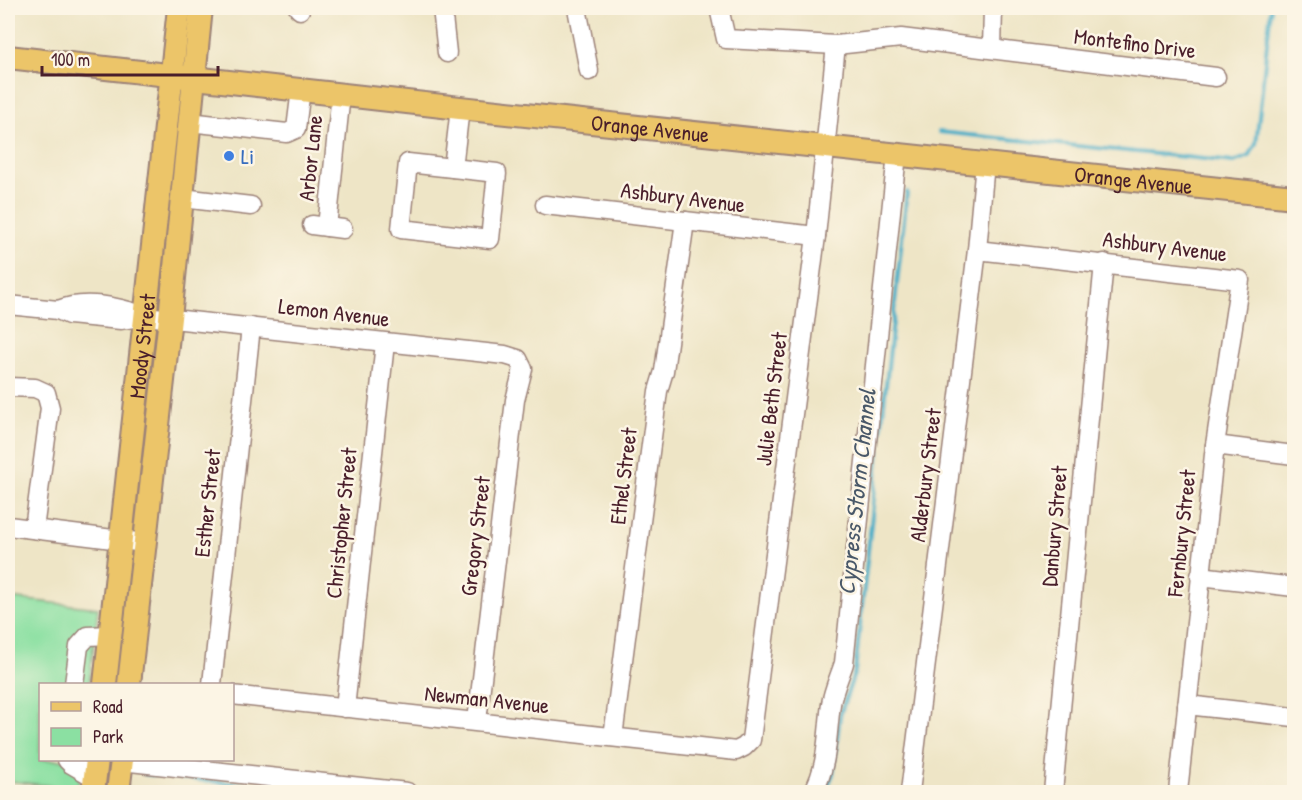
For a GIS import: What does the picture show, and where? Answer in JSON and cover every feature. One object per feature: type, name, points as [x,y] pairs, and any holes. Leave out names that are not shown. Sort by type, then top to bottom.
[{"type":"main road","name":"Moody Street","points":[[105,683],[178,8]]},
{"type":"main road","name":"Moody Street","points":[[131,683],[201,8]]},
{"type":"main road","name":"Orange Avenue","points":[[8,57],[1294,197]]},
{"type":"main road","points":[[118,792],[121,761]]},
{"type":"street","points":[[442,8],[447,53]]},
{"type":"street","points":[[577,8],[589,71]]},
{"type":"street","name":"Montefino Drive","points":[[719,8],[726,39],[836,45],[901,38],[1216,77]]},
{"type":"street","points":[[992,49],[993,8]]},
{"type":"street","name":"Julie Beth Street","points":[[736,751],[750,740],[816,236],[836,45]]},
{"type":"street","points":[[189,122],[287,133],[296,129],[301,89]]},
{"type":"street","name":"Arbor Lane","points":[[327,227],[341,94]]},
{"type":"street","points":[[453,168],[460,108]]},
{"type":"street","points":[[813,792],[819,783],[832,701],[844,663],[897,154]]},
{"type":"street","points":[[408,163],[453,168],[497,173],[490,239],[401,229],[408,163]]},
{"type":"street","name":"Alderbury Street","points":[[910,792],[977,250],[985,163]]},
{"type":"street","points":[[182,198],[251,206]]},
{"type":"street","name":"Ashbury Avenue","points":[[545,205],[816,236]]},
{"type":"street","name":"Ethel Street","points":[[613,737],[658,391],[664,371],[685,221]]},
{"type":"street","name":"Ashbury Avenue","points":[[977,250],[1240,280]]},
{"type":"street","name":"Danbury Street","points":[[1053,792],[1104,263]]},
{"type":"street","name":"Fernbury Street","points":[[1178,792],[1215,445],[1240,280]]},
{"type":"street","name":"Lemon Avenue","points":[[8,304],[58,310],[82,304],[123,309],[145,316],[505,355],[518,359]]},
{"type":"street","name":"Esther Street","points":[[212,683],[251,327]]},
{"type":"street","name":"Christopher Street","points":[[345,708],[385,342]]},
{"type":"street","name":"Gregory Street","points":[[477,721],[515,400],[523,369],[518,359]]},
{"type":"street","points":[[8,387],[35,388],[46,393],[50,408],[34,529]]},
{"type":"street","points":[[1215,445],[1294,455]]},
{"type":"street","points":[[8,526],[145,543]]},
{"type":"street","points":[[1200,576],[1294,587]]},
{"type":"street","points":[[74,683],[79,646],[88,636],[110,635]]},
{"type":"street","name":"Newman Avenue","points":[[234,695],[736,751]]},
{"type":"street","points":[[1186,705],[1294,717]]},
{"type":"street","points":[[69,761],[95,777]]},
{"type":"street","points":[[130,761],[407,792]]},
{"type":"green space","points":[[8,598],[98,608],[89,683],[39,683],[39,761],[81,761],[78,789],[8,781]]},
{"type":"waterway","name":"Cypress Storm Channel","points":[[939,132],[1234,162],[1249,156],[1256,144],[1271,8]]},
{"type":"waterway","name":"Cypress Storm Channel","points":[[825,792],[833,774],[840,715],[855,671],[907,192]]},
{"type":"waterway","name":"Cypress Storm Channel","points":[[145,774],[311,792]]},
{"type":"place","name":"Li","points":[[229,156]]}]
